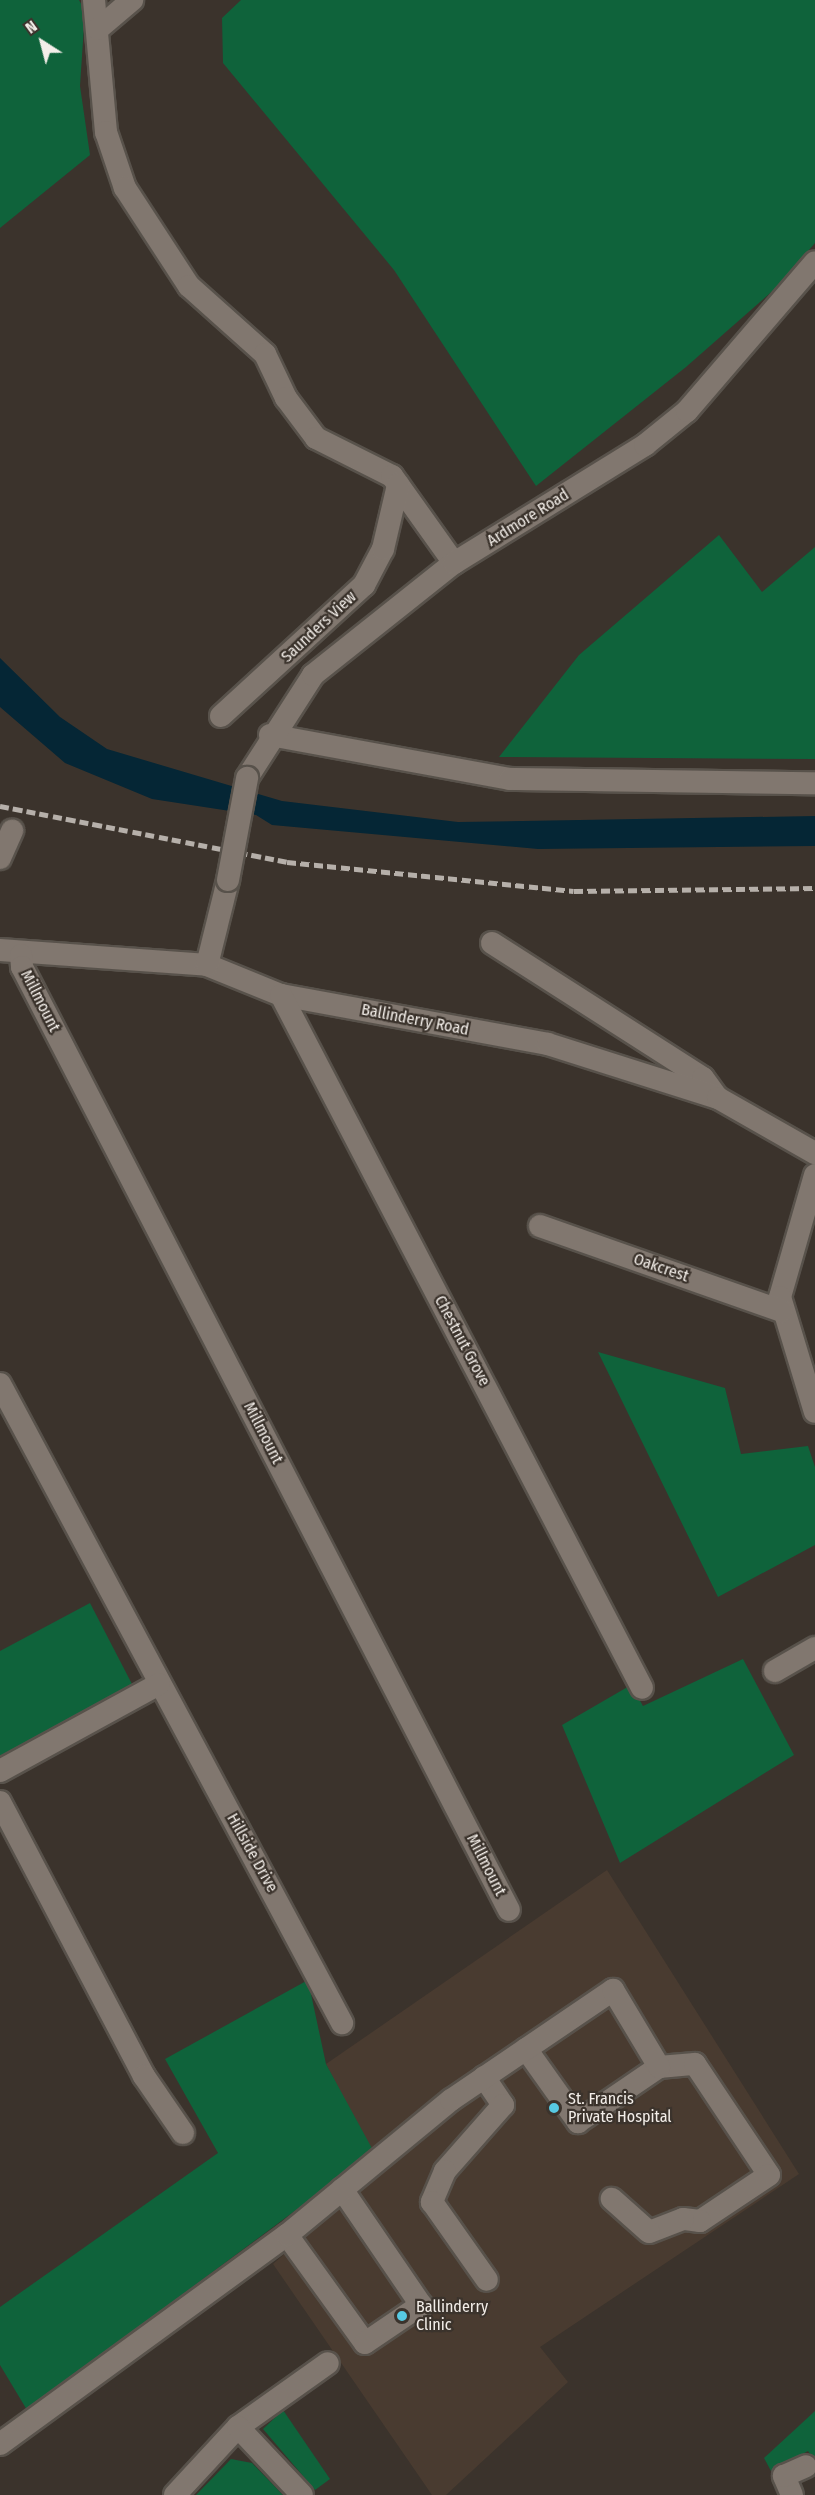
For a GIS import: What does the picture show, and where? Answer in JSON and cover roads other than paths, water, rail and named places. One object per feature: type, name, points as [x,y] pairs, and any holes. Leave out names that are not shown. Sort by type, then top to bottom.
[{"type":"street","points":[[94,0],[99,29],[106,132],[131,198],[189,286],[265,354],[286,398],[316,438],[392,476],[454,564]]},
{"type":"street","points":[[99,29],[132,0]]},
{"type":"street","name":"Ardmore Road","points":[[207,965],[228,880],[247,778],[270,735],[313,675],[454,564],[645,446],[687,411],[815,262]]},
{"type":"street","name":"Saunders View","points":[[221,716],[364,585],[383,549],[398,485]]},
{"type":"street","points":[[270,735],[510,779],[815,783]]},
{"type":"street","points":[[0,858],[12,831]]},
{"type":"street","points":[[492,943],[703,1078],[718,1098]]},
{"type":"street","name":"Ballinderry Road","points":[[10,952],[207,965],[281,995],[548,1044],[718,1098],[815,1153]]},
{"type":"street","name":"Millmount","points":[[10,952],[22,967],[509,1910]]},
{"type":"street","name":"Chestnut Grove","points":[[281,995],[642,1688]]},
{"type":"street","points":[[815,1175],[780,1297],[782,1311],[815,1412]]},
{"type":"street","name":"Oakcrest","points":[[540,1226],[782,1311]]},
{"type":"street","name":"Hillside Drive","points":[[0,1384],[342,2024]]},
{"type":"street","points":[[775,1671],[815,1647]]},
{"type":"street","points":[[0,1771],[159,1684]]},
{"type":"street","points":[[0,1802],[144,2076],[183,2133]]},
{"type":"street","points":[[0,2444],[287,2235],[484,2077],[614,1989],[659,2067]]},
{"type":"street","points":[[526,2049],[578,2122],[659,2067],[695,2064],[768,2175],[700,2221],[683,2218],[649,2232],[612,2199]]},
{"type":"street","points":[[484,2077],[503,2104],[445,2171],[432,2202],[487,2280]]},
{"type":"street","points":[[287,2235],[364,2343],[421,2305],[342,2189]]},
{"type":"street","points":[[175,2495],[238,2427],[328,2363]]},
{"type":"street","points":[[238,2427],[302,2495]]},
{"type":"street","points":[[792,2495],[784,2476],[806,2466]]},
{"type":"water","points":[[0,658],[60,717],[107,749],[282,801],[458,822],[815,816],[815,846],[538,849],[272,825],[256,815],[152,799],[65,763],[0,707]]},
{"type":"railway","points":[[0,806],[287,862],[574,891],[815,888]]},
{"type":"place","name":"St. Francis Private Hospital","points":[[554,2108]]},
{"type":"place","name":"Ballinderry Clinic","points":[[402,2316]]}]
